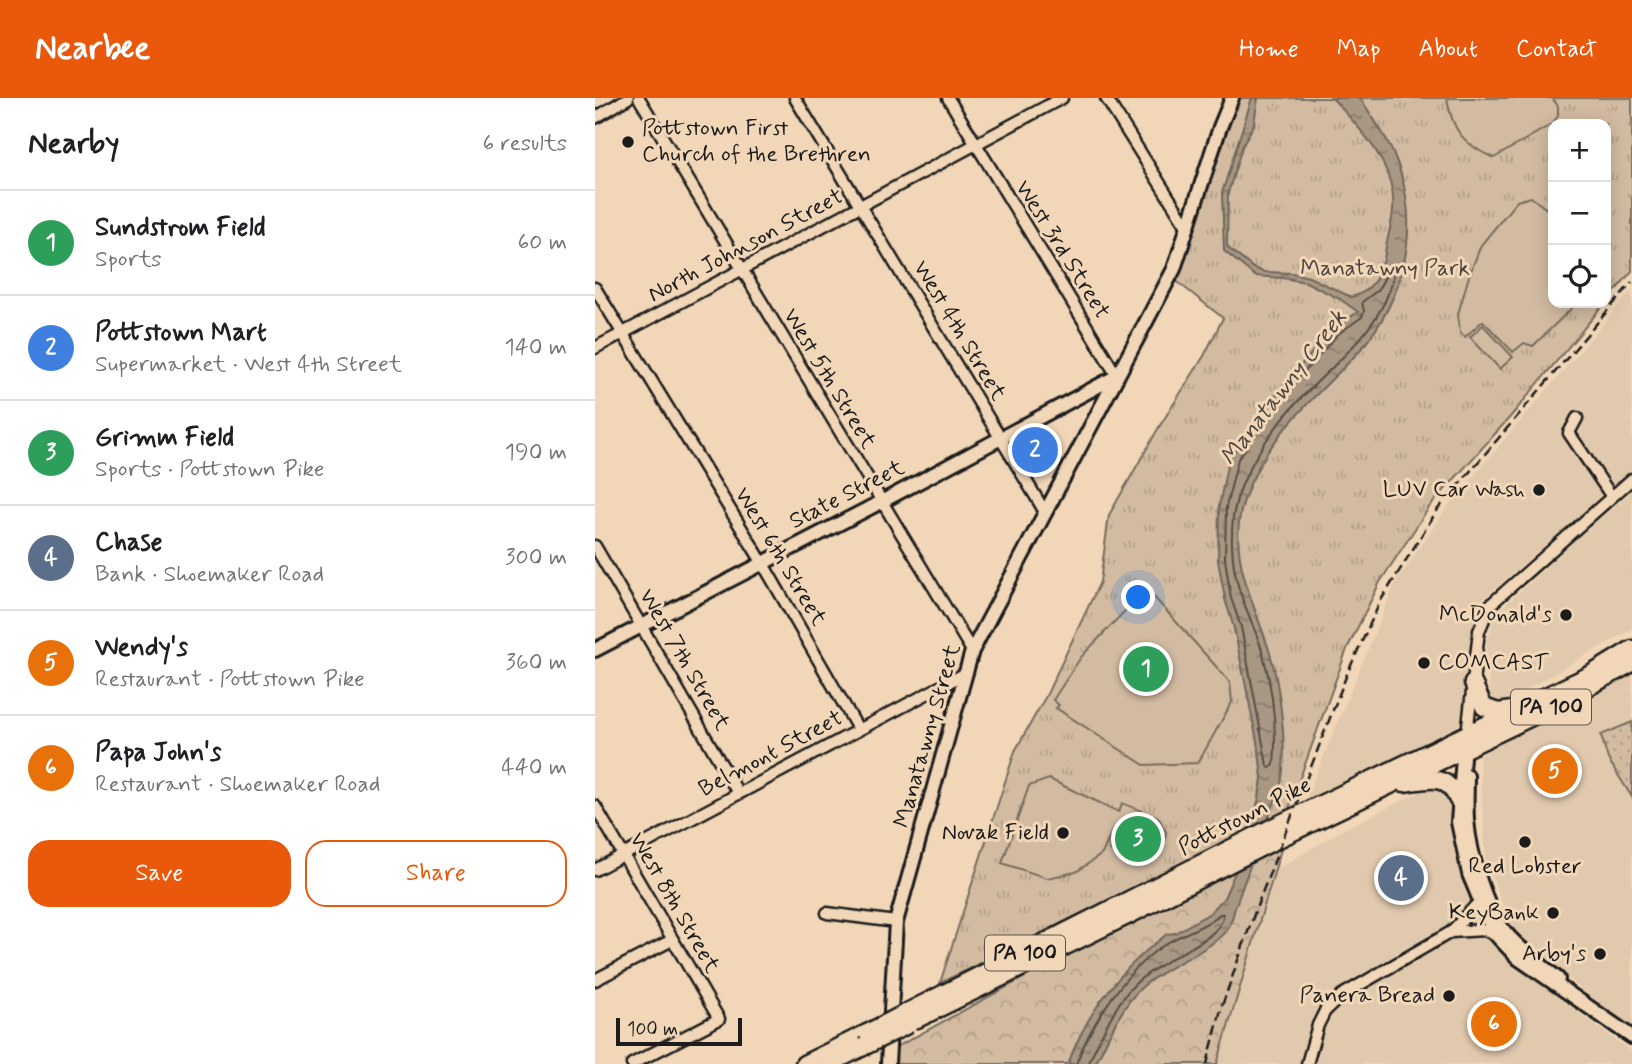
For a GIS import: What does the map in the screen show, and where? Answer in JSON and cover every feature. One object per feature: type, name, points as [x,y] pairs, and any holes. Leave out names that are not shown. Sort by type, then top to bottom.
[{"type":"highway","name":"Pottstown Pike","points":[[909,1017],[1135,912],[1391,785],[1466,744],[1518,710],[1588,676],[1632,649]]},
{"type":"highway","name":"Pottstown Pike","points":[[829,1064],[865,1040],[1277,825],[1546,710],[1632,663]]},
{"type":"highway","points":[[1473,683],[1484,707],[1498,712],[1518,710]]},
{"type":"highway","points":[[1391,785],[1436,779],[1453,788],[1458,800]]},
{"type":"highway","name":"Pottstown Pike","points":[[804,1064],[865,1040]]},
{"type":"street","points":[[595,118],[628,98]]},
{"type":"street","name":"West 5th Street","points":[[639,98],[972,651]]},
{"type":"street","name":"West 4th Street","points":[[795,98],[1045,512]]},
{"type":"street","name":"West 3rd Street","points":[[948,98],[1117,376]]},
{"type":"street","name":"North Johnson Street","points":[[595,348],[1062,98]]},
{"type":"street","points":[[1106,98],[1188,228]]},
{"type":"street","name":"Manatawny Street","points":[[888,1064],[896,922],[972,651],[1174,269],[1232,98]]},
{"type":"street","name":"West 6th Street","points":[[595,288],[762,562],[858,729]]},
{"type":"street","name":"State Street","points":[[595,650],[1117,376]]},
{"type":"street","points":[[1577,418],[1569,433],[1612,497]]},
{"type":"street","points":[[1498,937],[1462,848],[1458,822],[1458,800],[1479,631],[1490,605],[1632,479]]},
{"type":"street","name":"West 7th Street","points":[[595,546],[738,793]]},
{"type":"street","name":"Belmont Street","points":[[595,870],[966,673]]},
{"type":"street","points":[[1466,744],[1467,820],[1483,901],[1512,940],[1588,1005]]},
{"type":"street","name":"West 8th Street","points":[[595,806],[719,1019],[632,1064]]},
{"type":"street","points":[[1307,1064],[1318,1025],[1325,1011],[1342,995],[1451,932],[1483,901]]},
{"type":"street","points":[[827,913],[896,922]]},
{"type":"street","points":[[1451,932],[1485,930],[1498,937],[1538,974],[1632,1037]]},
{"type":"street","points":[[595,980],[672,940]]},
{"type":"shaded area","points":[[1632,290],[1632,470],[1478,603],[1460,724],[1303,806],[1395,584],[1448,506]]},
{"type":"shaded area","points":[[1632,491],[1632,629],[1503,703],[1490,697],[1486,643],[1496,614]]},
{"type":"shaded area","points":[[1632,667],[1632,1029],[1514,936],[1486,860],[1479,756]]},
{"type":"shaded area","points":[[1441,786],[1451,799],[1454,851],[1465,891],[1481,926],[1521,970],[1632,1052],[1632,1064],[1217,1064],[1274,871],[1344,829],[1430,787]]},
{"type":"green space","name":"Manatawny Park","points":[[1238,98],[1632,98],[1632,271],[1611,296],[1611,119],[1548,119],[1548,308],[1601,308],[1511,416],[1430,506],[1380,582],[1347,649],[1288,811],[940,983],[1015,751],[1046,696],[1100,582],[1109,515],[1159,427],[1204,356],[1223,318],[1175,280]]},
{"type":"green space","points":[[1447,98],[1552,98],[1558,106],[1558,116],[1556,119],[1548,119],[1548,126],[1494,158],[1475,148],[1461,136],[1449,110]]},
{"type":"green space","points":[[1531,197],[1548,210],[1548,308],[1572,308],[1533,346],[1524,343],[1513,352],[1483,321],[1465,337],[1460,332],[1458,314],[1481,245],[1517,201]]},
{"type":"green space","points":[[1483,325],[1513,357],[1500,369],[1470,337]]},
{"type":"green space","points":[[1153,596],[1230,682],[1232,702],[1198,763],[1144,765],[1056,708],[1059,705],[1053,700],[1081,657],[1138,597]]},
{"type":"green space","points":[[1632,722],[1632,797],[1608,759],[1601,735]]},
{"type":"green space","name":"Novak Field","points":[[1049,779],[1119,812],[1122,803],[1158,817],[1166,832],[1163,847],[1150,863],[1121,860],[1109,848],[1113,829],[1102,854],[1076,872],[1047,878],[1002,863],[1029,786]]},
{"type":"green space","points":[[1285,836],[1217,1064],[890,1064],[887,1052]]},
{"type":"water","name":"Manatawny Creek","points":[[1252,98],[1258,98],[1254,124],[1242,147],[1228,193],[1227,247],[1253,268],[1264,272],[1309,277],[1351,297],[1364,291],[1375,281],[1384,260],[1393,194],[1383,163],[1375,149],[1332,98],[1360,98],[1397,161],[1406,196],[1407,247],[1394,296],[1382,319],[1351,360],[1304,407],[1275,441],[1252,479],[1244,500],[1239,520],[1240,558],[1273,665],[1280,700],[1284,757],[1280,788],[1230,925],[1216,941],[1141,988],[1121,1014],[1095,1064],[1068,1064],[1085,1026],[1121,976],[1167,934],[1175,933],[1210,913],[1224,898],[1240,861],[1259,798],[1262,778],[1259,751],[1218,560],[1219,506],[1226,471],[1231,456],[1281,388],[1333,328],[1358,312],[1340,299],[1306,282],[1255,276],[1224,251],[1222,193]]},
{"type":"railway","points":[[1207,1064],[1222,1006],[1257,906],[1347,674],[1381,600],[1438,509],[1632,282]]},
{"type":"place","name":"Pottstown First Church of the Brethren","points":[[628,142]]},
{"type":"place","name":"Pottstown Mart","points":[[1035,450]]},
{"type":"place","name":"LUV Car Wash","points":[[1539,490]]},
{"type":"place","name":"McDonald's","points":[[1566,615]]},
{"type":"place","name":"COMCAST","points":[[1424,663]]},
{"type":"place","name":"Sundstrom Field","points":[[1146,669]]},
{"type":"place","name":"Wendy's","points":[[1555,771]]},
{"type":"place","name":"Novak Field","points":[[1063,833]]},
{"type":"place","name":"Grimm Field","points":[[1138,839]]},
{"type":"place","name":"Red Lobster","points":[[1525,842]]},
{"type":"place","name":"Chase","points":[[1401,878]]},
{"type":"place","name":"KeyBank","points":[[1553,913]]},
{"type":"place","name":"Arby's","points":[[1600,954]]},
{"type":"place","name":"Panera Bread","points":[[1449,996]]},
{"type":"place","name":"Papa John's","points":[[1494,1024]]}]
